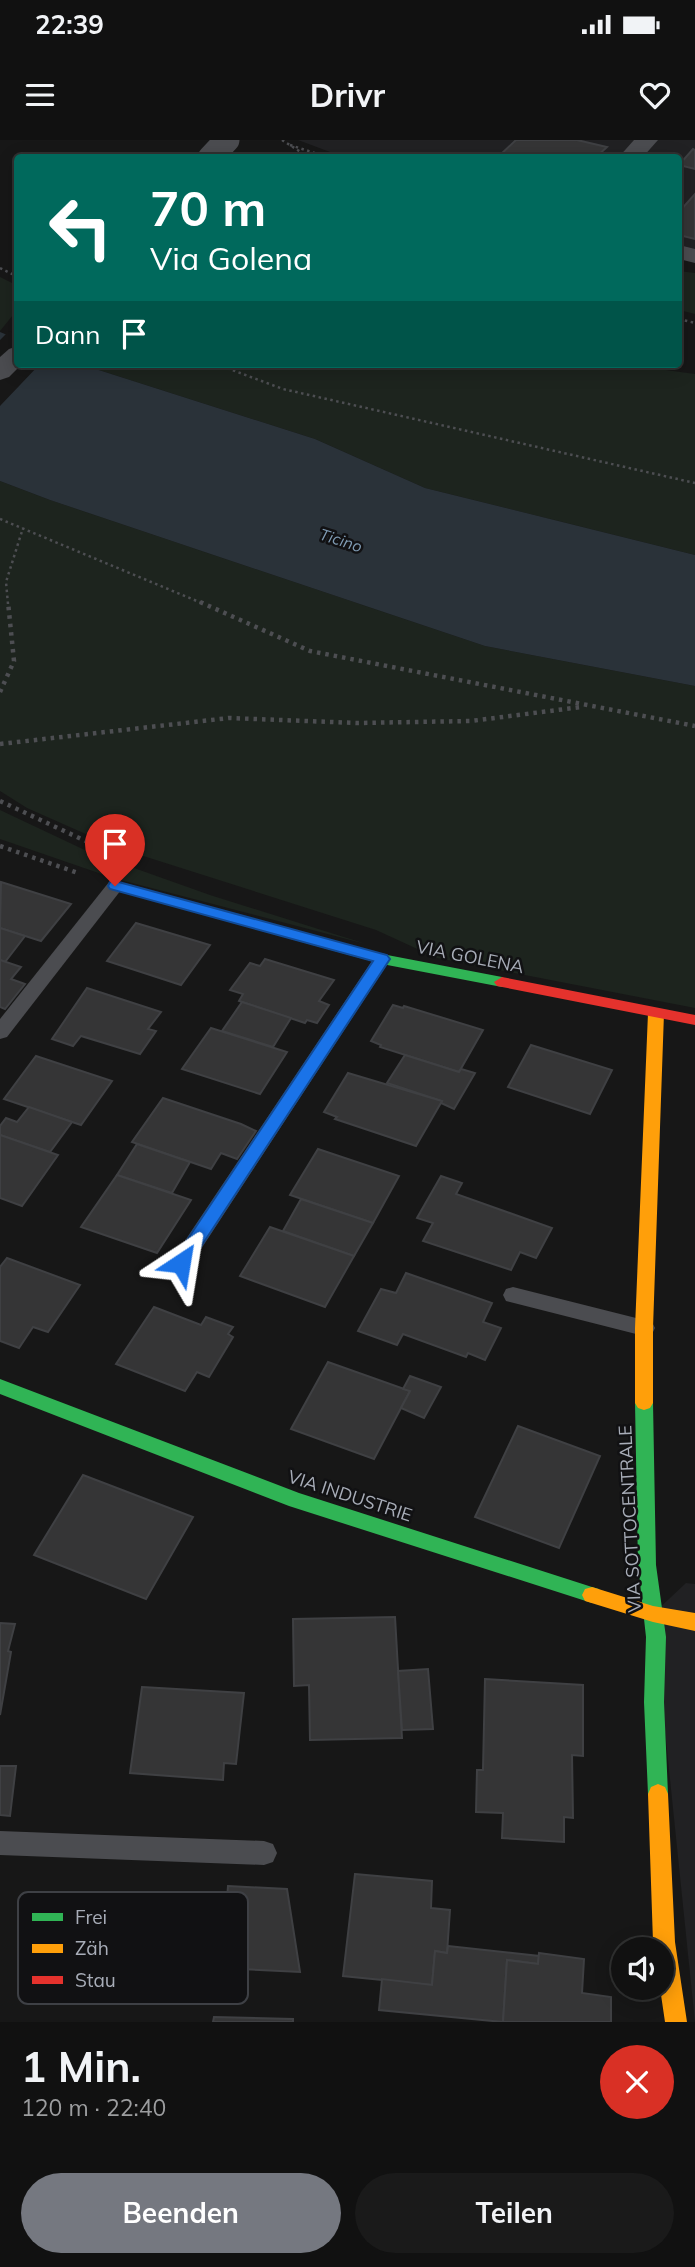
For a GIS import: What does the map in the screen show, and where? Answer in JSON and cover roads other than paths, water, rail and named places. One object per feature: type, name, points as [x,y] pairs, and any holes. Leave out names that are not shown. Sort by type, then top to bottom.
[{"type":"street","points":[[214,154],[227,140]]},
{"type":"street","points":[[633,154],[647,140]]},
{"type":"street","points":[[0,372],[14,358]]},
{"type":"street","name":"VIA GOLENA","points":[[115,886],[382,959],[695,1020]]},
{"type":"street","name":"VIA SOTTOCENTRALE","points":[[656,1013],[644,1328],[647,1540],[656,1637],[654,1702],[664,1942],[682,2013]]},
{"type":"street","name":"VIA INDUSTRIE","points":[[0,1385],[296,1500],[653,1614],[695,1622]]},
{"type":"lane","points":[[0,1032],[115,886]]},
{"type":"lane","points":[[181,1263],[382,959]]},
{"type":"lane","points":[[513,1295],[644,1328]]},
{"type":"lane","points":[[0,1843],[264,1853]]},
{"type":"water","name":"Ticino","points":[[0,332],[14,338],[14,368],[93,368],[315,439],[425,488],[695,555],[695,686],[485,646],[0,481]]}]
